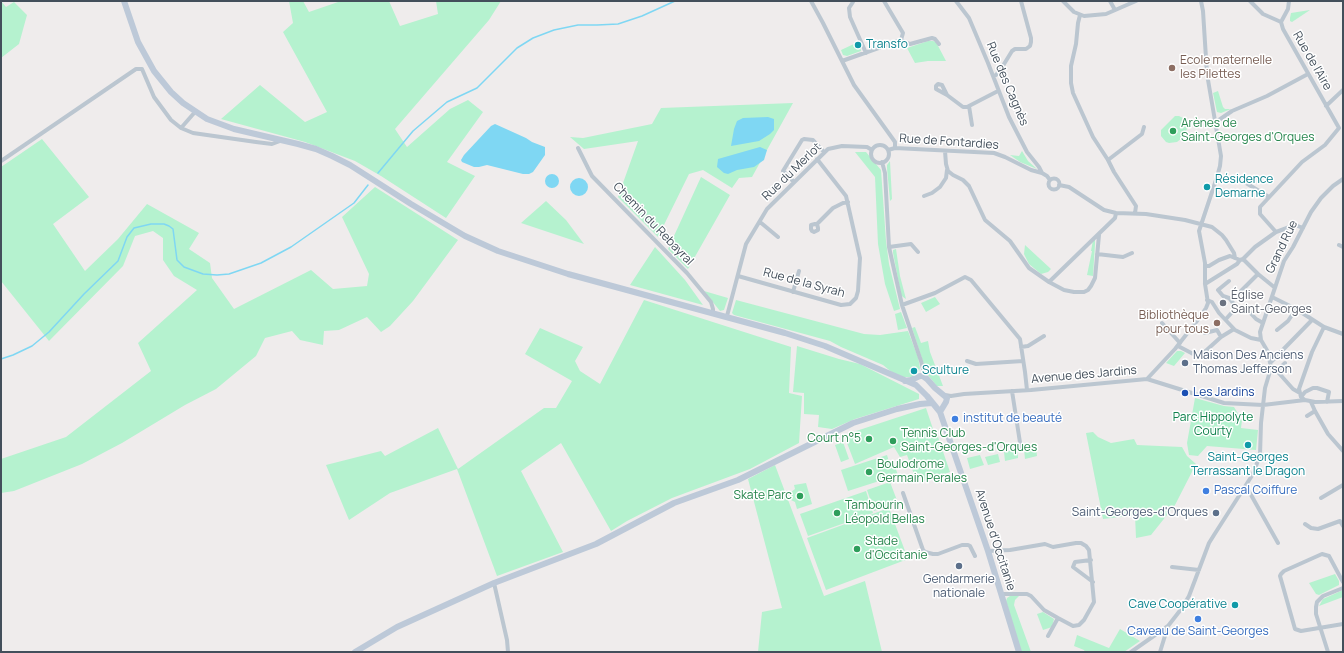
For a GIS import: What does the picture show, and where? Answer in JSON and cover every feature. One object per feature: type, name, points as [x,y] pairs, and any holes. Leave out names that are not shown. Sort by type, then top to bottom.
[{"type":"street","points":[[124,1],[138,42],[154,71],[171,92],[195,112],[207,119],[234,129],[316,149],[350,164],[411,204],[465,236],[498,251],[568,274],[713,312],[785,333],[825,346],[916,385],[921,377],[922,364],[902,305],[890,247],[882,162]]},
{"type":"street","points":[[811,1],[854,85],[890,135],[894,142],[895,148]]},
{"type":"street","points":[[884,1],[902,33],[901,40]]},
{"type":"street","name":"Rue des Cagnès","points":[[956,1],[969,18],[994,76],[998,91],[1009,117],[1026,152],[1039,167],[1042,173]]},
{"type":"street","points":[[994,76],[1001,69],[1012,51],[1015,49],[1026,49],[1030,46],[1031,38],[1021,1]]},
{"type":"street","points":[[1063,1],[1069,8],[1080,15],[1099,16],[1136,1]]},
{"type":"street","points":[[1110,1],[1115,10]]},
{"type":"street","points":[[1147,379],[1168,358],[1179,344],[1204,311],[1207,302],[1205,266],[1199,234],[1220,166],[1221,156],[1207,74],[1201,1]]},
{"type":"street","points":[[1250,1],[1263,14],[1281,22]]},
{"type":"street","name":"Rue de l'Aire","points":[[1269,197],[1302,162],[1325,145],[1340,128],[1283,29],[1281,22],[1288,10],[1289,1]]},
{"type":"street","points":[[853,2],[849,8],[850,17],[866,53]]},
{"type":"street","points":[[1080,15],[1072,62],[1071,88],[1091,132],[1136,206],[1135,214]]},
{"type":"street","points":[[842,61],[901,40],[910,44],[932,38],[939,44]]},
{"type":"street","points":[[1,161],[136,70],[142,69],[154,97],[171,120],[181,128],[193,133],[272,144],[281,140]]},
{"type":"street","points":[[1216,122],[1232,111],[1267,96],[1308,74]]},
{"type":"street","points":[[1326,106],[1343,90]]},
{"type":"street","points":[[947,96],[964,107],[969,106],[998,91]]},
{"type":"street","points":[[969,106],[972,125]]},
{"type":"street","points":[[181,128],[195,112]]},
{"type":"street","points":[[1108,160],[1142,134],[1144,127]]},
{"type":"street","points":[[794,182],[783,172],[802,140],[813,140],[824,152]]},
{"type":"street","points":[[881,145],[888,150],[887,158],[882,162],[877,162],[872,158],[872,150],[876,146],[881,145]]},
{"type":"street","name":"Rue du Merlot","points":[[727,316],[746,244],[767,209],[824,152],[831,148],[842,146],[867,147],[872,150]]},
{"type":"street","name":"Chemin du Rebayral","points":[[578,148],[592,176],[687,273],[711,302],[713,312]]},
{"type":"street","name":"Rue de Fontardies","points":[[888,150],[895,148],[987,152],[1000,154],[1031,170],[1042,173],[1050,180]]},
{"type":"street","points":[[924,196],[932,194],[940,188],[946,178],[947,169],[945,151]]},
{"type":"street","name":"Rue de la Syrah","points":[[738,276],[841,305],[850,304],[856,298],[858,291],[860,258],[848,202],[846,196],[817,159]]},
{"type":"street","points":[[947,169],[969,186],[985,220],[1012,244],[1029,268],[1049,282],[1064,290],[1084,292],[1091,286],[1095,278],[1099,235]]},
{"type":"street","points":[[1056,179],[1059,185],[1056,189],[1051,189],[1048,185],[1050,180],[1056,179]]},
{"type":"street","name":"Grand Rue","points":[[1261,340],[1260,332],[1284,261],[1308,217],[1321,198],[1333,186],[1343,179]]},
{"type":"street","points":[[1246,183],[1269,197],[1260,207],[1259,213],[1276,232]]},
{"type":"street","points":[[1059,185],[1069,187],[1101,209],[1116,213],[1146,214],[1201,224],[1216,229],[1232,248],[1234,257]]},
{"type":"street","points":[[817,224],[833,208],[848,202]]},
{"type":"street","points":[[1049,282],[1093,238],[1099,235],[1115,218],[1116,213]]},
{"type":"street","points":[[760,222],[778,237]]},
{"type":"street","points":[[1205,284],[1237,264],[1255,247],[1276,232],[1295,225],[1303,228]]},
{"type":"street","points":[[890,247],[912,244],[918,252]]},
{"type":"street","points":[[1097,254],[1123,257],[1132,253]]},
{"type":"street","points":[[1205,266],[1209,266],[1223,258],[1234,257],[1242,260],[1274,287]]},
{"type":"street","points":[[793,292],[800,271]]},
{"type":"street","points":[[1245,295],[1240,289],[1258,274]]},
{"type":"street","points":[[902,305],[935,293],[965,277],[970,280],[1020,339],[1027,390]]},
{"type":"street","points":[[1226,319],[1234,310],[1236,304],[1229,298],[1223,296],[1218,290],[1229,281]]},
{"type":"street","points":[[1272,297],[1296,309],[1324,328],[1343,334]]},
{"type":"street","points":[[1131,652],[1168,626],[1184,605],[1214,535],[1253,474],[1260,455],[1265,388],[1271,368],[1268,352],[1261,340],[1251,338],[1235,329],[1218,313],[1212,302],[1207,302]]},
{"type":"street","points":[[1245,307],[1256,319],[1263,323]]},
{"type":"street","points":[[1277,330],[1288,321],[1296,309]]},
{"type":"street","points":[[1271,362],[1312,320]]},
{"type":"street","points":[[1162,323],[1179,344],[1199,357],[1221,337],[1235,329]]},
{"type":"street","points":[[1302,397],[1300,384],[1312,352],[1324,328]]},
{"type":"street","points":[[1205,333],[1217,330],[1221,337]]},
{"type":"street","points":[[1021,347],[1028,346],[1044,336]]},
{"type":"street","points":[[967,362],[976,364],[1023,361]]},
{"type":"street","points":[[1277,371],[1285,363]]},
{"type":"street","points":[[1271,368],[1277,371],[1302,397],[1311,402],[1343,400]]},
{"type":"street","points":[[905,381],[921,377]]},
{"type":"street","points":[[355,652],[397,627],[494,583],[596,544],[674,503],[738,480],[852,423],[897,409],[920,404],[938,407],[947,397],[921,377]]},
{"type":"street","name":"Avenue des Jardins","points":[[947,397],[1147,379],[1224,403],[1263,405],[1302,397]]},
{"type":"street","name":"Avenue d'Occitanie","points":[[916,385],[938,407],[988,551],[1019,652]]},
{"type":"street","points":[[1302,397],[1305,392],[1313,388],[1317,388],[1329,392],[1326,402]]},
{"type":"street","points":[[1012,391],[1021,449]]},
{"type":"street","points":[[920,404],[927,396]]},
{"type":"street","points":[[1311,402],[1331,439],[1343,451]]},
{"type":"street","points":[[1307,416],[1315,411]]},
{"type":"street","points":[[1321,498],[1343,485]]},
{"type":"street","points":[[1246,486],[1278,543]]},
{"type":"street","points":[[903,494],[925,552],[938,554],[962,545],[968,545],[975,556]]},
{"type":"street","points":[[1305,524],[1311,528],[1318,529],[1340,521],[1343,526]]},
{"type":"street","points":[[988,551],[1010,550],[1045,544],[1053,547],[1081,543],[1089,550],[1094,602],[1082,623],[1079,625],[1073,626],[1044,610],[1029,594],[1002,594]]},
{"type":"street","points":[[1343,582],[1329,556],[1322,554],[1284,571],[1280,578],[1295,629],[1301,631],[1343,624]]},
{"type":"street","points":[[1091,560],[1075,562],[1073,567],[1093,582]]},
{"type":"street","points":[[1172,567],[1199,570]]},
{"type":"street","points":[[494,583],[507,640],[508,652]]},
{"type":"street","points":[[1328,652],[1316,614],[1317,602],[1325,595],[1343,588]]},
{"type":"street","points":[[1048,636],[1058,618]]},
{"type":"street","points":[[1160,652],[1168,626]]},
{"type":"green space","points":[[1,1],[6,7],[14,2],[27,15],[19,44],[1,58]]},
{"type":"green space","points":[[289,1],[303,1],[309,12],[341,1],[389,1],[400,26],[438,14],[436,1],[501,1],[489,20],[395,129],[407,147],[450,109],[468,100],[483,112],[447,162],[475,176],[446,218],[355,161],[305,142],[221,119],[260,85],[305,122],[327,112],[283,32],[293,23]]},
{"type":"green space","points":[[1310,10],[1292,22],[1290,21],[1291,13]]},
{"type":"green space","points":[[928,41],[936,42],[946,61],[915,63],[907,48]]},
{"type":"green space","points":[[856,43],[858,47],[860,46],[861,51],[847,56],[843,55],[841,50]]},
{"type":"green space","points":[[1218,91],[1223,107],[1225,109],[1231,109],[1221,113],[1217,112],[1213,93]]},
{"type":"green space","points":[[793,103],[752,177],[739,178],[732,188],[703,170],[689,174],[658,237],[618,197],[638,141],[584,149],[570,137],[583,138],[652,124],[661,108]]},
{"type":"green space","name":"Arènes de Saint-Georges d'Orques","points":[[1175,116],[1185,119],[1188,126],[1182,138],[1177,142],[1169,143],[1166,142],[1161,136],[1161,130]]},
{"type":"green space","points":[[42,139],[89,197],[53,224],[85,271],[118,239],[147,204],[199,233],[189,249],[210,263],[212,278],[234,309],[311,270],[333,289],[367,286],[369,274],[342,217],[375,187],[458,240],[413,301],[390,326],[381,332],[367,317],[339,330],[324,331],[323,345],[300,340],[292,331],[265,338],[256,356],[216,389],[185,405],[122,443],[82,464],[14,491],[1,493],[1,459],[66,437],[151,371],[138,343],[197,290],[174,276],[163,260],[163,238],[153,231],[135,236],[123,266],[49,341],[1,281],[1,167]]},
{"type":"green space","points":[[1022,151],[1028,161],[1037,169],[1020,162],[1010,155],[1019,156]]},
{"type":"green space","points":[[855,152],[866,152],[881,170],[889,264],[900,309],[894,311],[885,284],[878,244],[875,177]]},
{"type":"green space","points":[[890,161],[892,199],[890,201],[887,165]]},
{"type":"green space","points":[[701,177],[730,195],[688,269],[668,249]]},
{"type":"green space","points":[[546,201],[566,220],[584,244],[521,223]]},
{"type":"green space","points":[[1093,240],[1095,240],[1095,244],[1093,276],[1087,275]]},
{"type":"green space","points":[[1025,245],[1051,269],[1048,272],[1041,274],[1029,264],[1024,254]]},
{"type":"green space","points":[[655,247],[685,280],[703,305],[630,285]]},
{"type":"green space","points":[[896,249],[900,276],[906,299],[901,295],[893,253],[893,250]]},
{"type":"green space","points":[[704,291],[728,298],[724,310],[720,311]]},
{"type":"green space","points":[[935,297],[940,304],[926,312],[921,303]]},
{"type":"green space","points":[[644,300],[791,347],[789,393],[802,396],[799,443],[750,469],[672,498],[611,531],[561,443],[521,471],[563,552],[497,576],[457,469],[390,493],[349,520],[326,465],[381,451],[385,456],[438,428],[458,469],[544,408],[556,408],[572,381],[525,354],[540,328],[583,347],[575,361],[580,371],[600,384]]},
{"type":"green space","points":[[736,300],[864,334],[880,335],[908,331],[918,357],[920,368],[919,371],[913,377],[902,377],[894,374],[883,365],[830,341],[734,315],[732,313]]},
{"type":"green space","points":[[901,312],[907,328],[898,330],[895,314]]},
{"type":"green space","points":[[915,327],[921,343],[928,341],[930,352],[943,386],[937,386],[927,374],[912,328]]},
{"type":"green space","points":[[797,346],[860,364],[919,394],[919,399],[855,419],[832,429],[818,427],[819,415],[804,414],[804,393],[793,392]]},
{"type":"green space","points":[[1177,351],[1185,353],[1174,366],[1166,363]]},
{"type":"green space","name":"Parc Hippolyte Courty","points":[[1195,398],[1224,406],[1234,407],[1242,420],[1241,428],[1258,430],[1256,450],[1207,446],[1198,456],[1189,455],[1187,443]]},
{"type":"green space","name":"Tennis Club Saint-Georges-d'Orques","points":[[926,408],[950,472],[924,481],[922,475],[915,477],[907,455],[900,457],[894,447],[855,464],[844,435]]},
{"type":"green space","points":[[1093,432],[1098,437],[1111,443],[1134,439],[1137,445],[1182,447],[1187,456],[1196,464],[1175,505],[1151,535],[1136,538],[1135,515],[1103,519],[1086,433]]},
{"type":"green space","points":[[843,442],[849,459],[841,462],[835,445]]},
{"type":"green space","points":[[1036,447],[1037,456],[1025,459],[1024,449]]},
{"type":"green space","points":[[1018,449],[1018,458],[1005,461],[1004,452]]},
{"type":"green space","points":[[998,454],[1000,462],[988,465],[985,457]]},
{"type":"green space","name":"Boulodrome Germain Perales","points":[[887,455],[890,465],[894,464],[898,475],[848,491],[841,470]]},
{"type":"green space","points":[[980,455],[984,465],[970,469],[967,458]]},
{"type":"green space","points":[[775,465],[824,596],[865,581],[882,652],[758,652],[762,612],[782,608],[748,479]]},
{"type":"green space","points":[[890,482],[898,503],[874,511],[867,490]]},
{"type":"green space","name":"Skate Parc","points":[[806,483],[812,504],[797,509],[795,502],[791,500],[791,492],[795,489],[794,485]]},
{"type":"green space","name":"Tambourin Léopold Bellas","points":[[866,491],[873,513],[808,536],[800,514]]},
{"type":"green space","name":"Stade d'Occitanie","points":[[889,508],[908,559],[826,590],[807,538]]},
{"type":"green space","points":[[1335,574],[1339,581],[1339,585],[1319,595],[1316,594],[1309,583]]},
{"type":"green space","points":[[1343,590],[1343,597],[1319,606],[1323,599]]},
{"type":"green space","points":[[1010,596],[1019,596],[1015,600],[1014,605],[1031,652],[1021,652],[1006,601]]},
{"type":"green space","points":[[1043,612],[1054,619],[1052,627],[1043,630],[1037,614]]},
{"type":"green space","points":[[1120,629],[1140,641],[1124,652],[1085,652],[1084,650],[1074,646],[1077,635],[1109,648]]},
{"type":"water","points":[[768,117],[774,119],[774,130],[770,134],[759,141],[731,146],[737,121],[743,118]]},
{"type":"water","points":[[495,124],[545,147],[545,155],[533,172],[523,174],[487,165],[474,167],[462,162],[461,160],[464,155],[491,126]]},
{"type":"water","points":[[760,147],[767,150],[764,160],[754,167],[737,170],[728,174],[724,173],[717,167],[718,159]]},
{"type":"water","points":[[552,174],[557,176],[559,181],[557,186],[552,188],[547,186],[545,181],[547,176]]},
{"type":"water","points":[[579,178],[583,179],[587,183],[587,191],[583,195],[579,196],[575,195],[571,191],[570,187],[571,183],[575,179]]},
{"type":"waterway","points":[[378,173],[413,131],[447,102],[477,88],[517,48],[533,38],[554,30],[578,25],[618,24],[642,16],[675,1]]},
{"type":"waterway","points":[[1,359],[32,346],[49,332],[84,294],[118,261],[127,237],[134,228],[151,224],[164,224],[169,226],[173,229],[177,260],[184,267],[203,274],[229,274],[261,263],[291,247],[354,203],[368,185]]},
{"type":"place","name":"Transfo","points":[[858,45]]},
{"type":"place","name":"Ecole maternelle les Pilettes","points":[[1172,68]]},
{"type":"place","name":"Arènes de Saint-Georges d'Orques","points":[[1173,131]]},
{"type":"place","name":"Résidence Demarne","points":[[1207,187]]},
{"type":"place","name":"Église Saint-Georges","points":[[1223,303]]},
{"type":"place","name":"Bibliothèque pour tous","points":[[1217,323]]},
{"type":"place","name":"Maison Des Anciens Thomas Jefferson","points":[[1185,363]]},
{"type":"place","name":"Sculture","points":[[914,371]]},
{"type":"place","name":"Les Jardins","points":[[1185,393]]},
{"type":"place","name":"institut de beauté","points":[[955,419]]},
{"type":"place","name":"Court n°5","points":[[869,439]]},
{"type":"place","name":"Tennis Club Saint-Georges-d'Orques","points":[[893,441]]},
{"type":"place","name":"Saint-Georges Terrassant le Dragon","points":[[1248,445]]},
{"type":"place","name":"Boulodrome Germain Perales","points":[[869,472]]},
{"type":"place","name":"Pascal Coiffure","points":[[1206,491]]},
{"type":"place","name":"Skate Parc","points":[[800,496]]},
{"type":"place","name":"Tambourin Léopold Bellas","points":[[837,513]]},
{"type":"place","name":"Saint-Georges-d'Orques","points":[[1216,513]]},
{"type":"place","name":"Stade d'Occitanie","points":[[857,549]]},
{"type":"place","name":"Gendarmerie nationale","points":[[959,566]]},
{"type":"place","name":"Cave Coopérative","points":[[1235,605]]},
{"type":"place","name":"Caveau de Saint-Georges","points":[[1198,619]]}]
